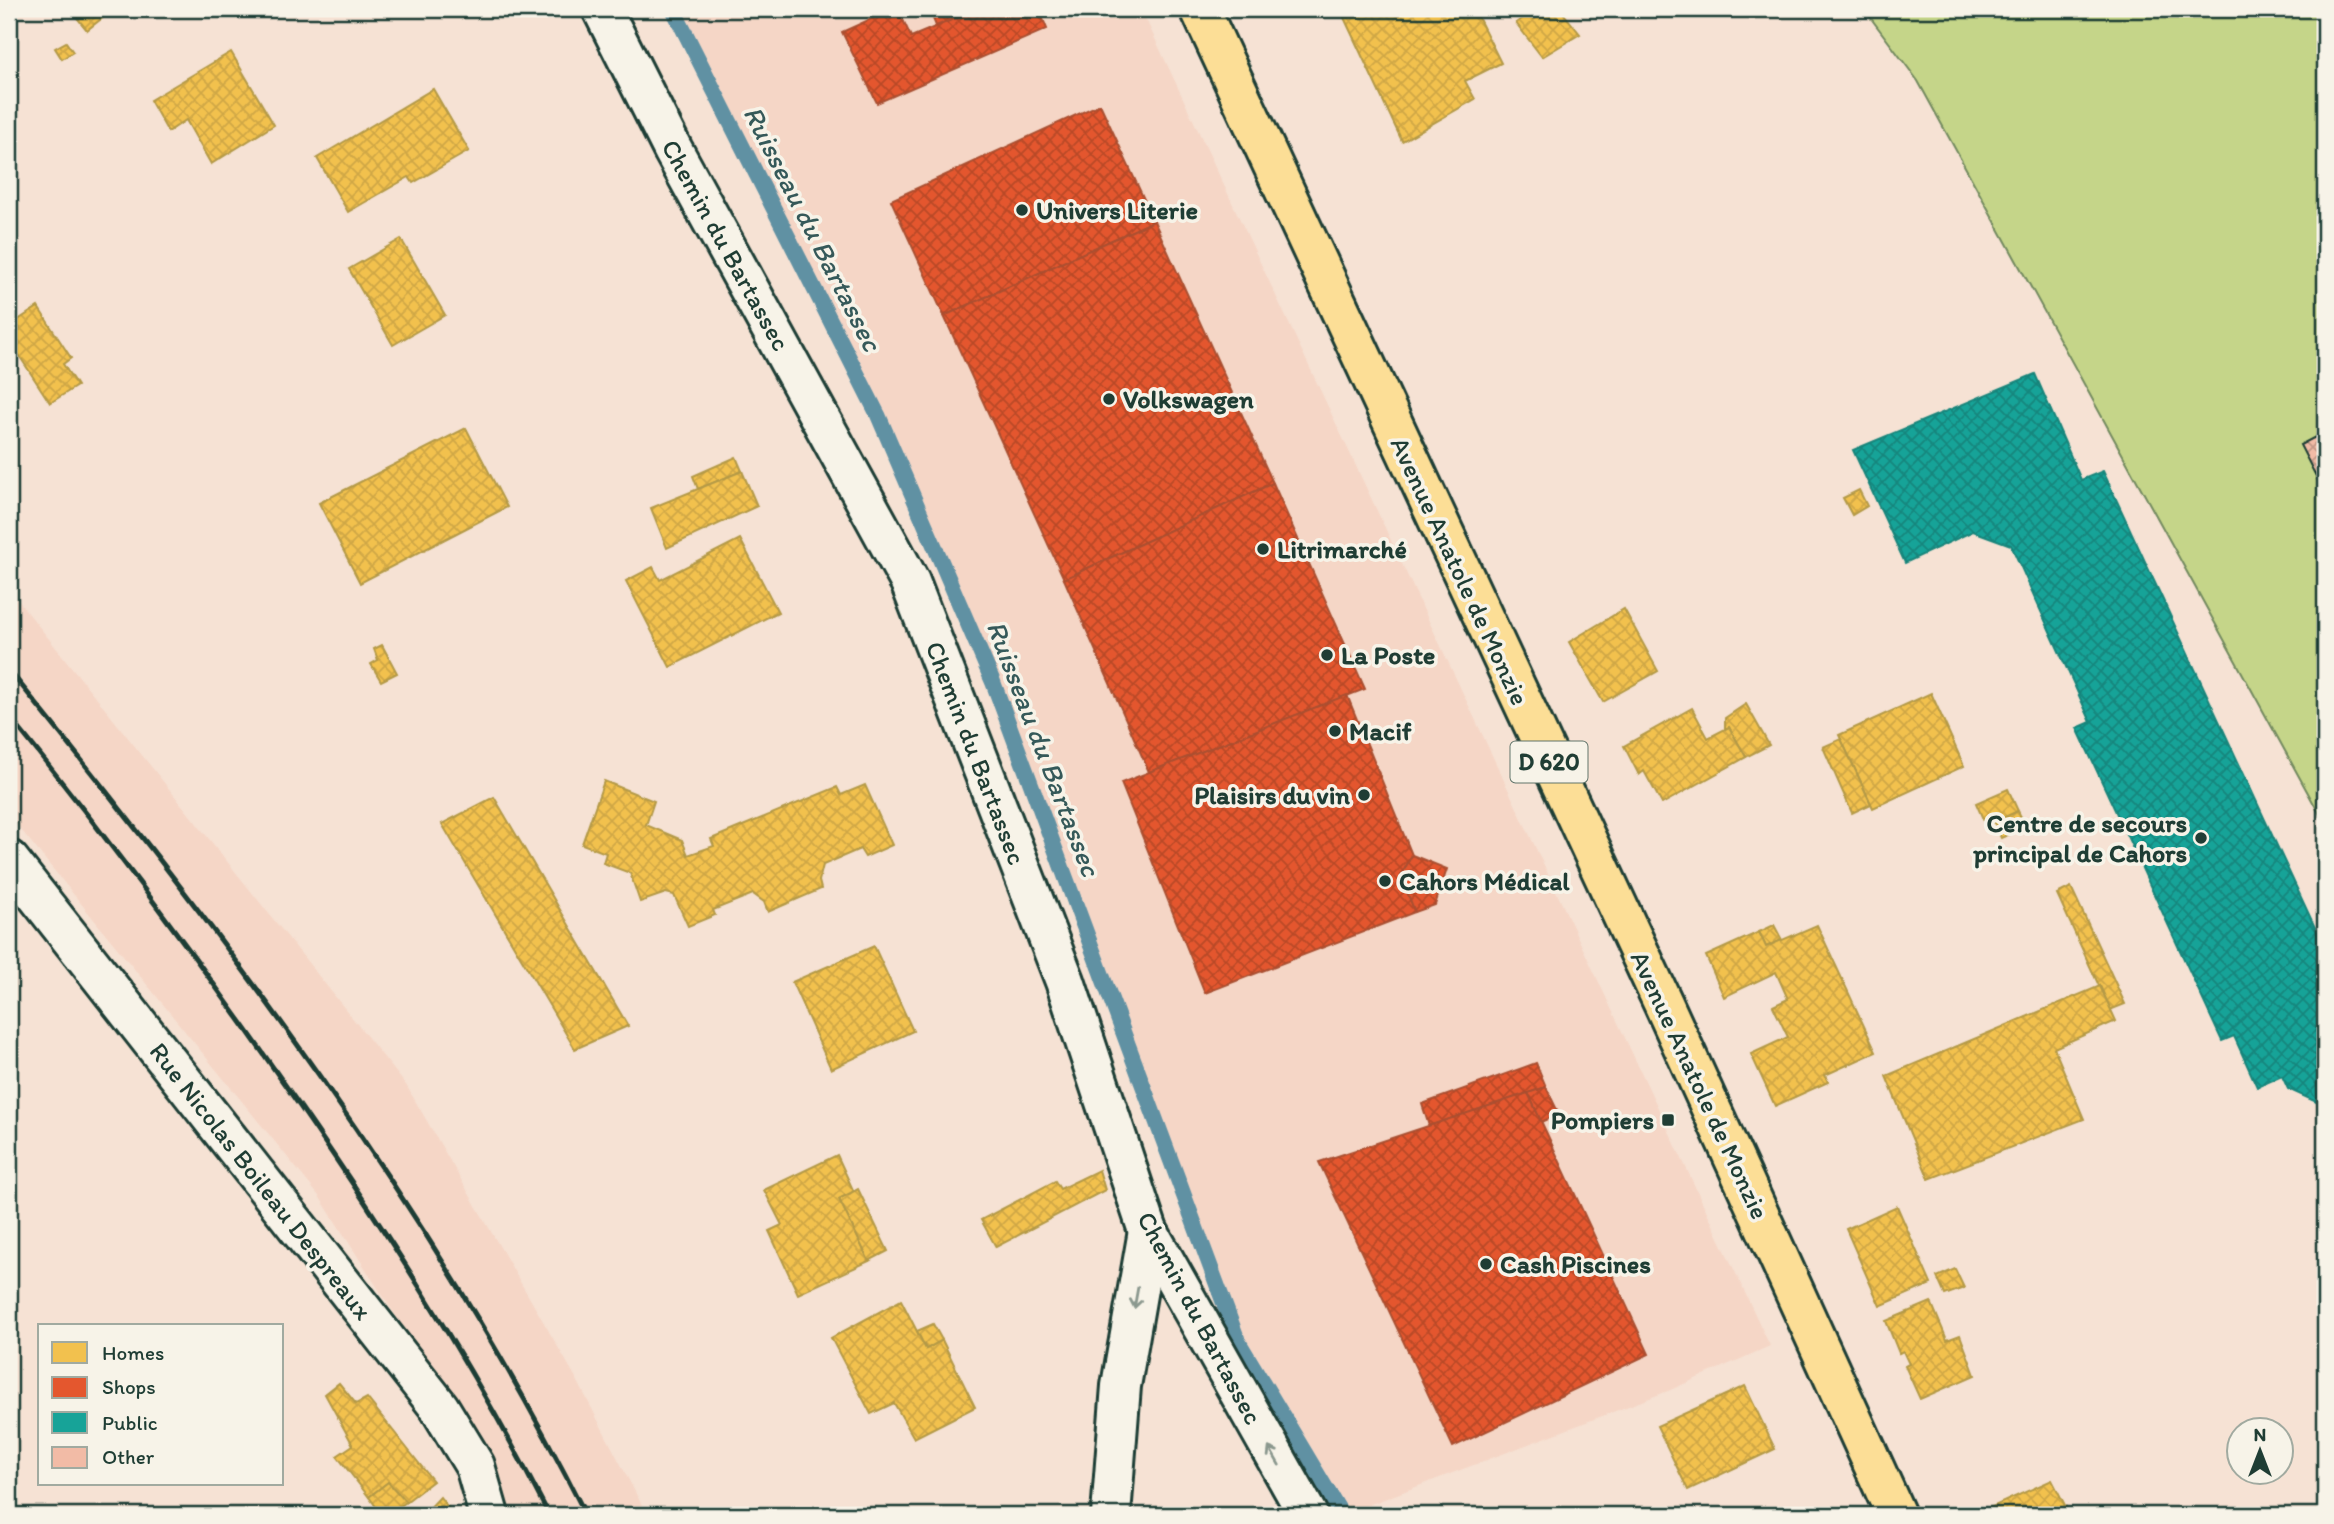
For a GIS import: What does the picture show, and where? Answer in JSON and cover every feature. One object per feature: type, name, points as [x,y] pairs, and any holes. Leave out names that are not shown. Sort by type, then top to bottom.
[{"type":"main road","name":"Avenue Anatole de Monzie","points":[[1200,9],[1663,1003],[1896,1515]]},
{"type":"street","name":"Chemin du Bartassec","points":[[602,9],[673,149],[910,582],[1065,981],[1148,1231],[1308,1515]]},
{"type":"street","name":"Rue Nicolas Boileau Despreaux","points":[[9,860],[439,1407],[475,1466],[489,1515]]},
{"type":"street","points":[[1111,1515],[1121,1387],[1148,1231]]},
{"type":"shaded area","points":[[673,9],[1141,9],[1770,1346],[1668,1391],[1342,1515],[1238,1341],[993,682],[878,415]]},
{"type":"shaded area","points":[[9,589],[406,1085],[576,1378],[647,1515],[511,1515],[468,1429],[319,1196],[9,815]]},
{"type":"green space","points":[[1864,9],[2325,9],[2325,824],[1918,81]]},
{"type":"building: Homes","points":[[70,9],[114,9],[87,30]]},
{"type":"building: Homes","points":[[1340,9],[1474,9],[1501,63],[1465,81],[1475,99],[1402,141]]},
{"type":"building: Homes","points":[[1535,9],[1560,9],[1580,34],[1542,57],[1516,23]]},
{"type":"building: Homes","points":[[66,42],[73,52],[62,59],[55,48]]},
{"type":"building: Homes","points":[[231,52],[274,125],[211,164],[186,120],[168,132],[150,100]]},
{"type":"building: Homes","points":[[433,89],[469,151],[413,183],[409,177],[348,212],[317,158]]},
{"type":"building: Homes","points":[[401,239],[445,315],[393,345],[349,269]]},
{"type":"building: Homes","points":[[38,307],[71,358],[63,364],[77,386],[50,403],[9,340],[9,326]]},
{"type":"building: Homes","points":[[466,428],[507,507],[360,583],[319,503]]},
{"type":"building: Homes","points":[[736,457],[742,471],[698,489],[693,476]]},
{"type":"building: Homes","points":[[742,471],[757,506],[667,548],[651,508]]},
{"type":"building: Homes","points":[[1859,490],[1867,506],[1852,515],[1843,498]]},
{"type":"building: Homes","points":[[740,539],[778,612],[670,667],[626,581],[653,567],[660,580]]},
{"type":"building: Homes","points":[[1624,609],[1658,671],[1603,702],[1569,642]]},
{"type":"building: Homes","points":[[382,645],[397,673],[381,681],[371,664],[378,660],[374,649]]},
{"type":"building: Homes","points":[[1931,693],[1964,766],[1873,808],[1839,735]]},
{"type":"building: Homes","points":[[1746,704],[1769,745],[1746,757],[1729,727],[1725,729],[1725,718]]},
{"type":"building: Homes","points":[[1692,708],[1708,738],[1729,727],[1746,757],[1662,804],[1644,771],[1639,775],[1624,746]]},
{"type":"building: Homes","points":[[1841,739],[1871,804],[1852,813],[1823,747]]},
{"type":"building: Homes","points":[[604,781],[654,801],[646,825],[682,840],[688,855],[714,846],[711,839],[837,787],[841,795],[865,785],[892,845],[865,857],[860,849],[823,865],[819,881],[821,889],[768,912],[764,902],[753,894],[713,910],[715,915],[688,926],[674,895],[666,893],[640,902],[630,873],[603,863],[606,853],[582,844]]},
{"type":"building: Homes","points":[[2008,789],[2018,811],[1986,826],[1976,803]]},
{"type":"building: Homes","points":[[494,797],[628,1026],[575,1049],[442,824]]},
{"type":"building: Homes","points":[[2018,811],[2026,827],[2001,838],[1994,822]]},
{"type":"building: Homes","points":[[2071,887],[2125,1004],[2110,1010],[2057,894]]},
{"type":"building: Homes","points":[[1774,925],[1782,940],[1766,947],[1759,932]]},
{"type":"building: Homes","points":[[1817,925],[1876,1052],[1825,1075],[1828,1082],[1775,1106],[1751,1054],[1788,1037],[1773,1006],[1788,999],[1776,972],[1724,997],[1706,956],[1759,932],[1766,947]]},
{"type":"building: Homes","points":[[874,946],[913,1031],[831,1069],[792,982]]},
{"type":"building: Homes","points":[[2100,986],[2116,1021],[2054,1048],[2084,1119],[1929,1179],[1886,1076]]},
{"type":"building: Homes","points":[[837,1155],[854,1192],[839,1199],[869,1261],[798,1294],[769,1231],[782,1225],[764,1190]]},
{"type":"building: Homes","points":[[1099,1170],[1105,1190],[996,1247],[981,1220],[1055,1181],[1060,1189]]},
{"type":"building: Homes","points":[[858,1189],[888,1251],[869,1261],[839,1199]]},
{"type":"building: Homes","points":[[1897,1206],[1931,1284],[1880,1306],[1846,1229]]},
{"type":"building: Homes","points":[[1955,1269],[1964,1288],[1945,1295],[1937,1277]]},
{"type":"building: Homes","points":[[901,1300],[926,1349],[942,1340],[975,1407],[914,1438],[894,1403],[871,1414],[831,1338]]},
{"type":"building: Homes","points":[[1931,1302],[1947,1340],[1960,1335],[1975,1375],[1920,1399],[1905,1366],[1909,1364],[1903,1351],[1899,1353],[1886,1321]]},
{"type":"building: Homes","points":[[933,1324],[942,1340],[926,1349],[917,1331]]},
{"type":"building: Homes","points":[[339,1383],[356,1404],[367,1398],[433,1481],[406,1502],[388,1482],[369,1497],[337,1456],[353,1445],[325,1394]]},
{"type":"building: Homes","points":[[1745,1386],[1775,1449],[1688,1490],[1657,1426]]},
{"type":"building: Homes","points":[[2052,1480],[2070,1515],[1982,1515],[1981,1512]]},
{"type":"building: Homes","points":[[388,1482],[406,1502],[388,1515],[382,1515],[369,1497]]},
{"type":"building: Homes","points":[[440,1497],[454,1515],[423,1515]]},
{"type":"building: Homes","points":[[1229,1509],[1231,1515],[1206,1515]]},
{"type":"building: Shops","points":[[898,9],[911,37],[978,9],[1039,9],[1047,29],[877,103],[842,32]]},
{"type":"building: Shops","points":[[929,9],[978,9],[936,26]]},
{"type":"building: Shops","name":"Univers Literie","points":[[1100,104],[1154,221],[944,316],[891,200]]},
{"type":"building: Shops","name":"Volkswagen","points":[[1154,221],[1273,483],[1064,579],[944,316]]},
{"type":"building: Shops","points":[[1273,483],[1365,689],[1149,772],[1064,579]]},
{"type":"building: Shops","points":[[1347,695],[1412,855],[1401,876],[1415,912],[1205,993],[1121,783]]},
{"type":"building: Shops","points":[[1412,855],[1447,869],[1435,905],[1415,912],[1401,876]]},
{"type":"building: Shops","points":[[1536,1063],[1546,1087],[1429,1126],[1422,1104]]},
{"type":"building: Shops","points":[[1546,1087],[1559,1114],[1541,1122],[1528,1093]]},
{"type":"building: Shops","points":[[1528,1093],[1649,1354],[1453,1447],[1319,1162]]},
{"type":"building: Public","name":"Centre de secours principal de Cahors","points":[[2035,374],[2081,480],[2103,471],[2325,949],[2325,1106],[2288,1089],[2282,1076],[2257,1087],[2234,1036],[2222,1041],[2077,728],[2091,722],[2011,545],[1973,531],[1905,563],[1853,450]]},
{"type":"building: Other","points":[[2325,432],[2325,494],[2300,445]]},
{"type":"waterway","name":"Ruisseau du Bartassec","points":[[673,9],[878,415],[993,682],[1238,1341],[1342,1515]]},
{"type":"railway","points":[[9,670],[168,870],[320,1077],[462,1292],[526,1402],[586,1515]]},
{"type":"railway","points":[[9,716],[216,986],[389,1238],[488,1402],[549,1515]]},
{"type":"place","name":"Univers Literie","points":[[1022,210]]},
{"type":"place","name":"Volkswagen","points":[[1109,399]]},
{"type":"place","name":"Litrimarché","points":[[1263,549]]},
{"type":"place","name":"La Poste","points":[[1327,655]]},
{"type":"place","name":"Macif","points":[[1335,731]]},
{"type":"place","name":"Plaisirs du vin","points":[[1364,795]]},
{"type":"place","name":"Centre de secours principal de Cahors","points":[[2201,838]]},
{"type":"place","name":"Cahors Médical","points":[[1385,881]]},
{"type":"place","name":"Pompiers","points":[[1668,1120]]},
{"type":"place","name":"Cash Piscines","points":[[1486,1264]]}]
